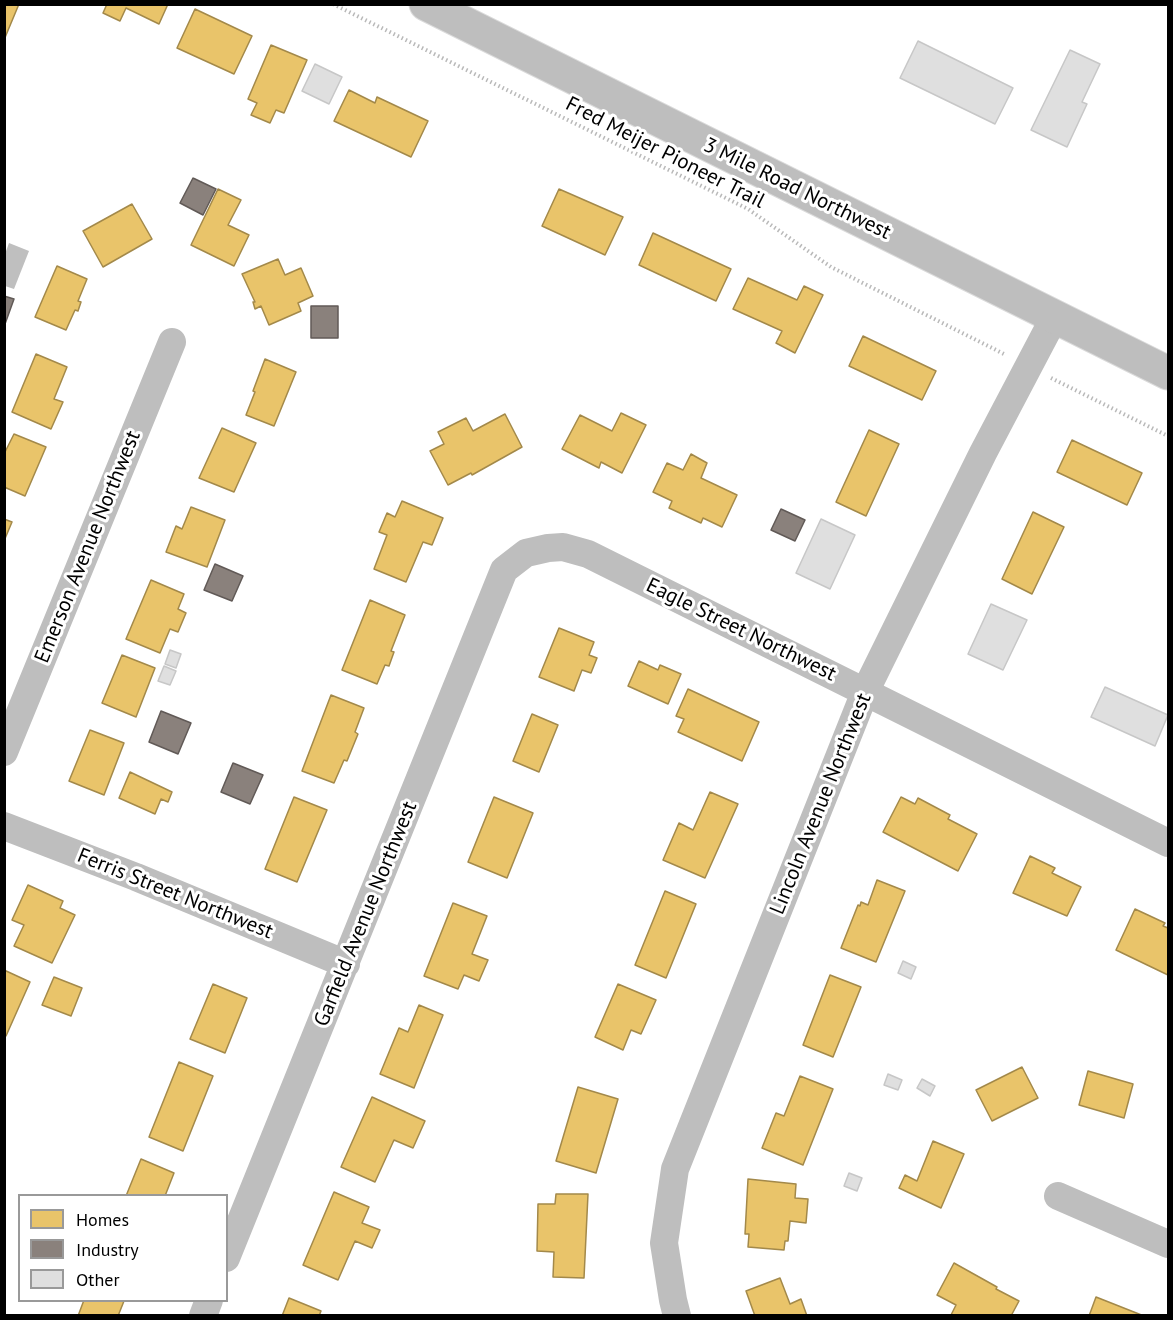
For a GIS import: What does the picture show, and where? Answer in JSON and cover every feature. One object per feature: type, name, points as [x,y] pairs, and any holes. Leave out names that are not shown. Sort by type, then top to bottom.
[{"type":"main road","name":"3 Mile Road Northwest","points":[[426,4],[1168,373]]},
{"type":"street","name":"Lincoln Avenue Northwest","points":[[677,1316],[664,1243],[675,1169],[866,692],[983,453],[1055,316]]},
{"type":"street","name":"Emerson Avenue Northwest","points":[[4,752],[172,342]]},
{"type":"street","name":"Eagle Street Northwest","points":[[504,570],[526,553],[548,548],[563,547],[588,554],[1168,843]]},
{"type":"street","name":"Garfield Avenue Northwest","points":[[228,1253],[504,570]]},
{"type":"street","name":"Ferris Street Northwest","points":[[4,826],[136,877],[346,964]]},
{"type":"street","points":[[1058,1196],[1168,1244]]},
{"type":"path","name":"Fred Meijer Pioneer Trail","points":[[333,4],[748,209],[831,267],[1168,436]]},
{"type":"shaded area","points":[[9,243],[29,251],[14,289],[5,286],[5,254]]},
{"type":"building: Homes","points":[[4,4],[19,4],[4,40]]},
{"type":"building: Homes","points":[[107,4],[168,4],[159,24],[126,8],[120,21],[103,13]]},
{"type":"building: Homes","points":[[195,9],[252,36],[234,74],[177,48]]},
{"type":"building: Homes","points":[[271,45],[307,60],[284,113],[276,110],[270,123],[251,115],[257,103],[248,99]]},
{"type":"building: Homes","points":[[349,90],[375,103],[377,97],[428,121],[411,157],[334,121]]},
{"type":"building: Homes","points":[[218,189],[241,200],[228,225],[249,235],[234,266],[191,245]]},
{"type":"building: Homes","points":[[559,189],[623,217],[605,255],[542,226]]},
{"type":"building: Homes","points":[[132,204],[152,239],[103,267],[83,231]]},
{"type":"building: Homes","points":[[653,233],[731,269],[716,301],[639,265]]},
{"type":"building: Homes","points":[[278,259],[285,275],[301,268],[313,296],[298,303],[301,311],[269,325],[261,306],[255,309],[253,302],[255,302],[242,274]]},
{"type":"building: Homes","points":[[57,266],[87,279],[78,301],[81,302],[78,311],[75,310],[66,330],[35,317]]},
{"type":"building: Homes","points":[[748,278],[797,300],[804,286],[823,295],[795,353],[776,343],[782,331],[733,309]]},
{"type":"building: Homes","points":[[863,336],[936,371],[922,400],[849,366]]},
{"type":"building: Homes","points":[[36,354],[67,367],[54,399],[63,402],[51,429],[12,412]]},
{"type":"building: Homes","points":[[265,359],[296,372],[274,426],[246,415]]},
{"type":"building: Homes","points":[[621,413],[646,425],[622,473],[601,462],[599,468],[562,449],[580,415],[612,431]]},
{"type":"building: Homes","points":[[505,414],[522,447],[472,475],[471,473],[448,485],[430,451],[444,444],[438,432],[466,418],[473,431]]},
{"type":"building: Homes","points":[[222,428],[256,443],[234,492],[199,478]]},
{"type":"building: Homes","points":[[869,430],[899,444],[866,516],[836,502]]},
{"type":"building: Homes","points":[[14,434],[46,447],[25,496],[4,487],[4,454]]},
{"type":"building: Homes","points":[[1072,440],[1142,473],[1127,505],[1057,472]]},
{"type":"building: Homes","points":[[691,454],[707,463],[701,478],[737,495],[722,527],[703,518],[701,523],[669,508],[672,501],[653,492],[667,463],[683,470]]},
{"type":"building: Homes","points":[[402,501],[443,518],[432,545],[423,542],[406,582],[374,569],[387,535],[379,532],[387,513],[395,517]]},
{"type":"building: Homes","points":[[191,507],[225,520],[207,567],[166,552],[176,526],[182,529]]},
{"type":"building: Homes","points":[[1033,512],[1064,527],[1032,594],[1002,579]]},
{"type":"building: Homes","points":[[4,519],[12,522],[4,541]]},
{"type":"building: Homes","points":[[151,580],[184,594],[178,609],[186,613],[178,632],[170,629],[160,653],[126,639]]},
{"type":"building: Homes","points":[[370,600],[405,615],[391,651],[394,652],[389,666],[385,665],[377,684],[342,670]]},
{"type":"building: Homes","points":[[559,628],[594,642],[589,655],[597,658],[591,673],[582,670],[574,691],[539,677]]},
{"type":"building: Homes","points":[[122,655],[155,668],[136,717],[102,703]]},
{"type":"building: Homes","points":[[639,661],[658,670],[660,665],[681,674],[668,704],[628,686]]},
{"type":"building: Homes","points":[[688,689],[759,722],[742,761],[678,732],[684,719],[676,716]]},
{"type":"building: Homes","points":[[331,695],[364,708],[355,732],[358,734],[347,761],[344,760],[334,783],[302,771]]},
{"type":"building: Homes","points":[[532,714],[558,725],[539,772],[513,761]]},
{"type":"building: Homes","points":[[90,730],[124,743],[104,795],[69,781]]},
{"type":"building: Homes","points":[[130,772],[172,792],[168,802],[161,799],[155,814],[119,798]]},
{"type":"building: Homes","points":[[710,792],[738,804],[705,878],[663,860],[679,823],[693,830]]},
{"type":"building: Homes","points":[[294,797],[327,810],[297,882],[265,869]]},
{"type":"building: Homes","points":[[494,797],[533,813],[507,878],[468,862]]},
{"type":"building: Homes","points":[[901,797],[915,804],[918,798],[950,815],[948,819],[977,834],[958,871],[883,832]]},
{"type":"building: Homes","points":[[1030,856],[1055,868],[1052,873],[1081,887],[1067,916],[1013,893]]},
{"type":"building: Homes","points":[[877,880],[905,891],[876,962],[841,948],[858,905],[860,906],[861,902],[868,905]]},
{"type":"building: Homes","points":[[28,885],[63,901],[60,908],[75,915],[52,963],[14,946],[24,925],[12,920]]},
{"type":"building: Homes","points":[[665,891],[696,904],[666,978],[635,965]]},
{"type":"building: Homes","points":[[453,903],[487,916],[472,954],[488,960],[479,981],[464,975],[458,989],[424,976]]},
{"type":"building: Homes","points":[[1135,909],[1165,923],[1163,926],[1168,928],[1168,975],[1116,950]]},
{"type":"building: Homes","points":[[4,970],[30,982],[6,1036],[4,1035]]},
{"type":"building: Homes","points":[[830,975],[861,987],[833,1057],[803,1045]]},
{"type":"building: Homes","points":[[54,977],[82,988],[71,1016],[42,1005]]},
{"type":"building: Homes","points":[[213,984],[247,998],[225,1053],[190,1039]]},
{"type":"building: Homes","points":[[618,984],[656,1000],[641,1034],[631,1030],[623,1050],[595,1037]]},
{"type":"building: Homes","points":[[419,1005],[443,1015],[414,1088],[380,1074],[399,1028],[408,1032]]},
{"type":"building: Homes","points":[[179,1062],[213,1076],[183,1151],[149,1137]]},
{"type":"building: Homes","points":[[1022,1067],[1038,1098],[992,1121],[976,1090]]},
{"type":"building: Homes","points":[[1088,1071],[1133,1084],[1124,1118],[1079,1105]]},
{"type":"building: Homes","points":[[800,1076],[833,1089],[803,1165],[762,1148],[776,1113],[784,1116]]},
{"type":"building: Homes","points":[[578,1087],[618,1099],[596,1173],[556,1161]]},
{"type":"building: Homes","points":[[372,1097],[425,1121],[413,1148],[394,1140],[375,1182],[341,1167]]},
{"type":"building: Homes","points":[[933,1141],[964,1154],[941,1208],[899,1188],[905,1175],[917,1181]]},
{"type":"building: Homes","points":[[141,1159],[174,1173],[166,1194],[127,1194]]},
{"type":"building: Homes","points":[[748,1179],[796,1184],[795,1198],[808,1199],[806,1223],[790,1221],[788,1241],[785,1241],[784,1250],[748,1247],[749,1234],[745,1234]]},
{"type":"building: Homes","points":[[334,1192],[369,1207],[362,1223],[380,1230],[372,1248],[355,1241],[338,1280],[303,1265]]},
{"type":"building: Homes","points":[[556,1194],[588,1194],[584,1278],[553,1277],[554,1252],[537,1251],[538,1204],[555,1204]]},
{"type":"building: Homes","points":[[954,1263],[1019,1301],[1011,1316],[951,1315],[956,1305],[937,1295]]},
{"type":"building: Homes","points":[[780,1278],[790,1304],[801,1299],[807,1316],[755,1316],[746,1291]]},
{"type":"building: Homes","points":[[1096,1297],[1144,1316],[1089,1316]]},
{"type":"building: Homes","points":[[289,1298],[321,1311],[319,1316],[282,1316]]},
{"type":"building: Homes","points":[[83,1302],[124,1302],[118,1316],[78,1316]]},
{"type":"building: Industry","points":[[193,178],[216,189],[203,215],[180,203]]},
{"type":"building: Industry","points":[[4,296],[14,299],[5,324],[4,324]]},
{"type":"building: Industry","points":[[311,306],[338,306],[338,338],[311,338]]},
{"type":"building: Industry","points":[[781,509],[805,520],[795,541],[771,530]]},
{"type":"building: Industry","points":[[215,564],[243,576],[232,601],[204,590]]},
{"type":"building: Industry","points":[[161,711],[191,723],[178,754],[149,742]]},
{"type":"building: Industry","points":[[233,763],[263,775],[250,804],[221,792]]},
{"type":"building: Other","points":[[918,41],[1013,88],[995,124],[900,78]]},
{"type":"building: Other","points":[[1070,50],[1100,64],[1082,102],[1087,104],[1067,147],[1031,130]]},
{"type":"building: Other","points":[[315,64],[342,77],[329,104],[302,91]]},
{"type":"building: Other","points":[[821,519],[855,535],[830,589],[796,573]]},
{"type":"building: Other","points":[[991,604],[1027,620],[1003,670],[968,654]]},
{"type":"building: Other","points":[[170,650],[181,654],[176,668],[165,664]]},
{"type":"building: Other","points":[[164,666],[176,671],[170,685],[158,681]]},
{"type":"building: Other","points":[[1105,687],[1168,715],[1155,746],[1091,717]]},
{"type":"building: Other","points":[[903,961],[916,967],[911,979],[898,973]]},
{"type":"building: Other","points":[[888,1074],[902,1080],[898,1090],[884,1085]]},
{"type":"building: Other","points":[[922,1079],[935,1086],[930,1096],[917,1088]]},
{"type":"building: Other","points":[[849,1173],[862,1178],[857,1191],[844,1186]]}]
